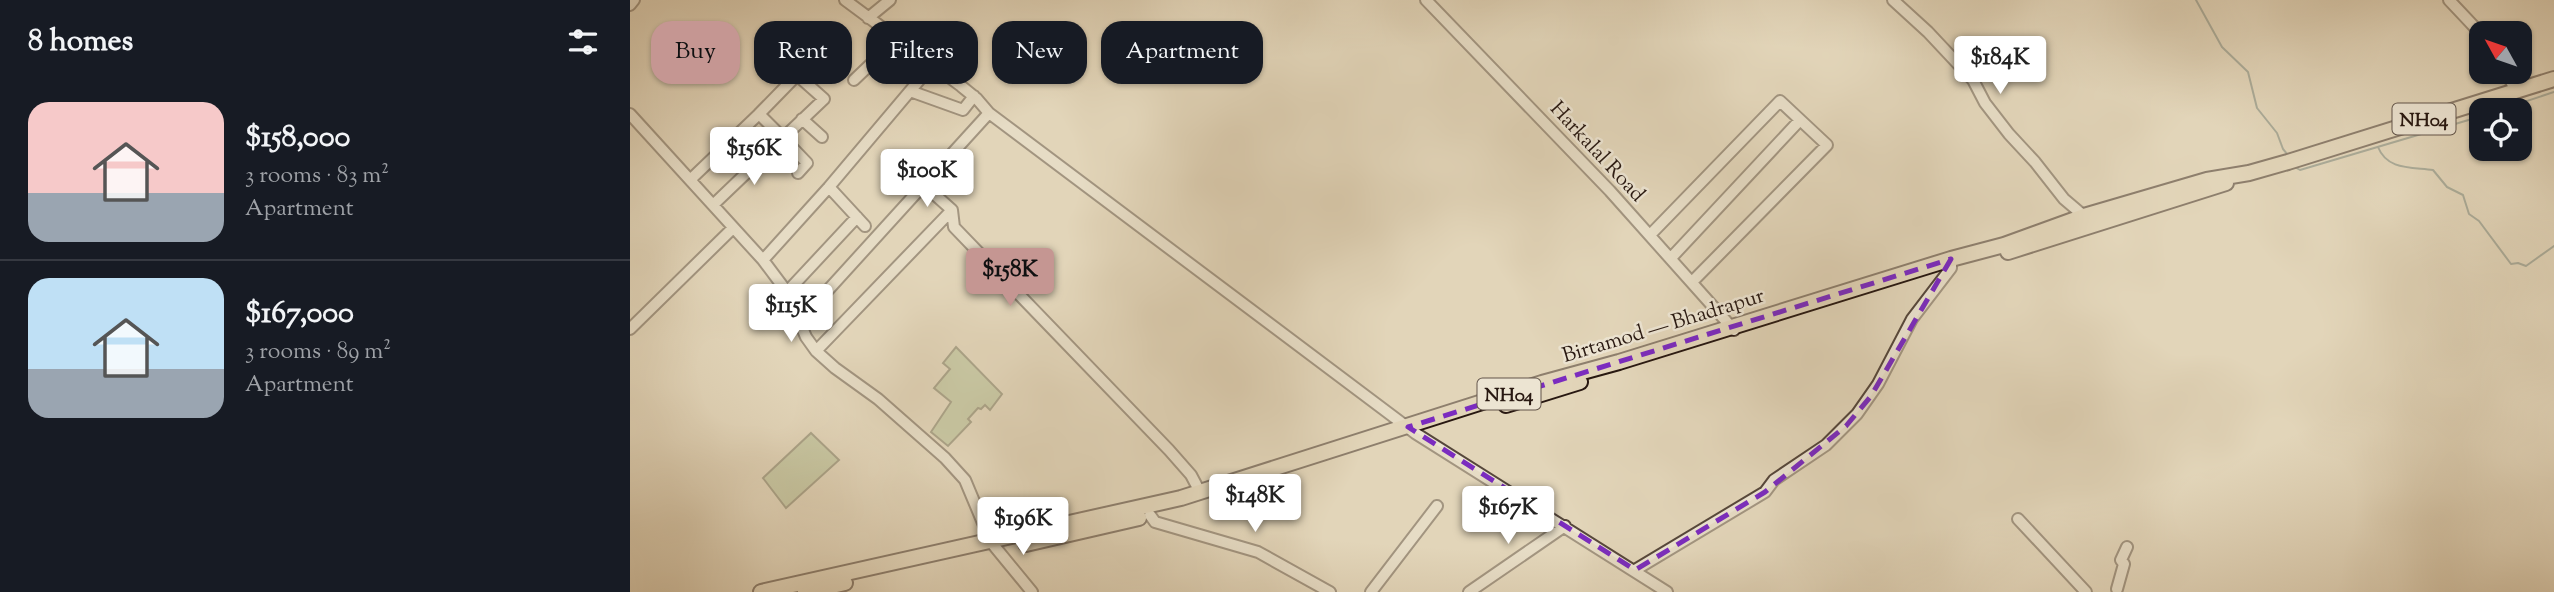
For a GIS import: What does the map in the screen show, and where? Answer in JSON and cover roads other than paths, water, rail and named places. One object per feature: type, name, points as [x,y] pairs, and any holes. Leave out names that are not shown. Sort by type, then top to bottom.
[{"type":"main road","name":"Birtamod — Bhadrapur","points":[[1951,263],[2084,216],[2207,180],[2249,173],[2291,161],[2554,79]]},
{"type":"main road","name":"Birtamod — Bhadrapur","points":[[1131,515],[1150,515],[1183,507],[1542,383],[1620,366],[1951,263],[2216,187],[2249,173]]},
{"type":"main road","name":"Birtamod — Bhadrapur","points":[[761,592],[861,575],[1131,515],[1411,430]]},
{"type":"main road","name":"Birtamod — Bhadrapur","points":[[805,592],[861,575]]},
{"type":"street","points":[[630,5],[634,0]]},
{"type":"street","points":[[845,0],[872,21]]},
{"type":"street","points":[[868,18],[890,0]]},
{"type":"street","name":"Harkalal Road","points":[[1426,0],[1650,235],[1734,330]]},
{"type":"street","points":[[1893,0],[1928,32],[1973,80],[1985,103],[2009,134],[2064,199],[2084,216]]},
{"type":"street","points":[[2449,0],[2469,21]]},
{"type":"street","points":[[854,80],[866,69]]},
{"type":"street","points":[[691,179],[797,75],[824,99],[713,205]]},
{"type":"street","points":[[763,260],[917,84]]},
{"type":"street","points":[[958,84],[974,96],[989,113],[1411,430],[1667,592]]},
{"type":"street","points":[[2512,84],[2516,91]]},
{"type":"street","points":[[911,91],[963,110],[974,96]]},
{"type":"street","points":[[1650,235],[1780,101],[1827,145],[1692,282]]},
{"type":"street","points":[[799,322],[989,113]]},
{"type":"street","points":[[630,114],[763,260],[787,292],[806,337],[816,351],[878,399],[945,458],[965,480],[994,546],[1032,592]]},
{"type":"street","points":[[759,114],[807,163],[797,173]]},
{"type":"street","points":[[802,119],[822,137]]},
{"type":"street","points":[[1671,258],[1800,120]]},
{"type":"street","points":[[924,185],[952,210],[954,227],[1169,450],[1191,475],[1200,492]]},
{"type":"street","points":[[829,187],[865,226]]},
{"type":"street","points":[[816,351],[952,210]]},
{"type":"street","points":[[787,292],[857,217]]},
{"type":"street","points":[[630,329],[733,228]]},
{"type":"street","points":[[1635,570],[1765,492],[1774,480],[1826,445],[1871,396],[1912,319],[1951,263]]},
{"type":"street","points":[[1371,592],[1437,506]]},
{"type":"street","points":[[1150,515],[1155,522],[1258,552],[1331,592]]},
{"type":"street","points":[[2018,519],[2086,592]]},
{"type":"street","points":[[1469,592],[1564,526]]},
{"type":"street","points":[[2117,589],[2123,564],[2121,560],[2127,547]]},
{"type":"waterway","points":[[2196,0],[2222,47],[2248,72],[2257,108],[2277,133],[2288,155]]},
{"type":"waterway","points":[[2532,99],[2554,92]]},
{"type":"waterway","points":[[2293,166],[2300,170],[2469,120]]},
{"type":"waterway","points":[[2378,147],[2387,160],[2394,164],[2433,170],[2447,187],[2463,195],[2469,214],[2479,221],[2511,264],[2526,266],[2554,246]]}]
